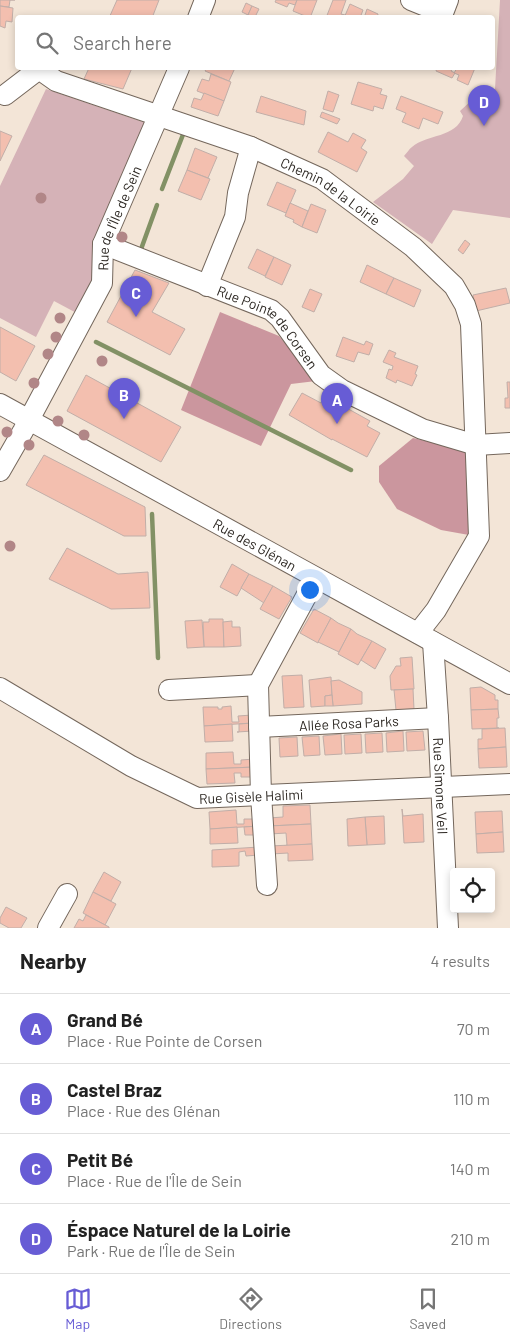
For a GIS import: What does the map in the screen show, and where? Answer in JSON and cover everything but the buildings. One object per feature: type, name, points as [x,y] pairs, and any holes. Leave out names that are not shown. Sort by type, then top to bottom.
[{"type":"street","points":[[199,15],[205,0]]},
{"type":"street","points":[[411,0],[446,10]]},
{"type":"street","name":"Chemin de la Loirie","points":[[5,95],[38,70]]},
{"type":"street","name":"Chemin de la Loirie","points":[[40,70],[56,81],[251,147],[322,179],[413,246],[454,286],[465,305],[471,324],[479,536],[436,610],[426,638]]},
{"type":"street","name":"Rue de l'Île de Sein","points":[[0,471],[102,283],[103,244],[178,70]]},
{"type":"street","points":[[208,286],[235,217],[238,193],[251,147]]},
{"type":"street","name":"Rue Pointe de Corsen","points":[[103,244],[271,310],[280,318],[321,375],[342,390],[422,429],[476,445],[510,443]]},
{"type":"street","name":"Rue des Glénan","points":[[0,404],[510,684]]},
{"type":"street","points":[[267,885],[261,796],[258,686],[316,578]]},
{"type":"street","name":"Rue Simone Veil","points":[[426,638],[438,718],[448,928]]},
{"type":"street","points":[[169,690],[258,686]]},
{"type":"street","name":"Rue Gisèle Halimi","points":[[0,688],[131,766],[197,798],[510,784]]},
{"type":"street","name":"Allée Rosa Parks","points":[[260,727],[438,718]]},
{"type":"street","points":[[48,928],[67,894]]},
{"type":"shaded area","points":[[500,0],[510,0],[510,218],[453,210],[432,244],[373,202],[403,179],[414,166],[404,156],[411,148],[418,143],[454,128],[463,116],[460,111],[485,88],[495,89]]},
{"type":"shaded area","points":[[46,89],[155,126],[84,317],[54,301],[36,337],[0,318],[0,186]]},
{"type":"shaded area","points":[[220,312],[279,336],[316,381],[291,384],[261,446],[181,410]]},
{"type":"shaded area","points":[[413,438],[469,451],[469,535],[441,530],[397,509],[379,482],[379,466]]},
{"type":"waterway","points":[[162,189],[184,132]]},
{"type":"waterway","points":[[140,252],[157,205]]},
{"type":"waterway","points":[[96,342],[351,470]]},
{"type":"waterway","points":[[152,514],[158,658]]},
{"type":"place","name":"Éspace Naturel de la Loirie","points":[[484,126]]},
{"type":"place","name":"Petit Bé","points":[[136,317]]},
{"type":"place","name":"Castel Braz","points":[[124,419]]},
{"type":"place","name":"Grand Bé","points":[[337,424]]}]
